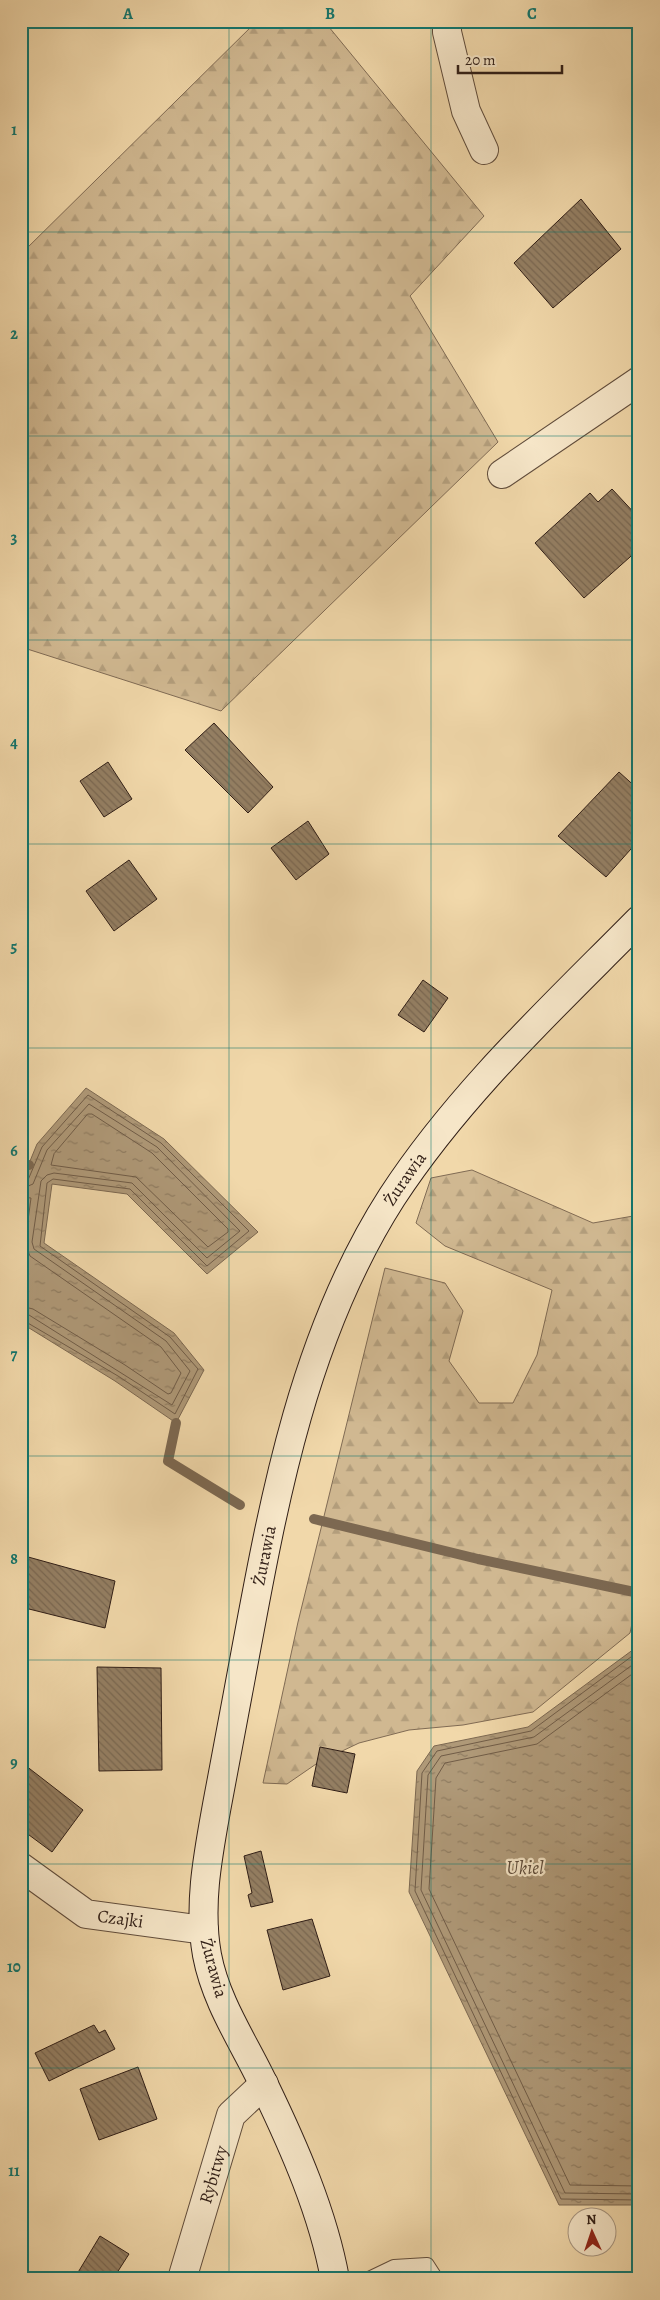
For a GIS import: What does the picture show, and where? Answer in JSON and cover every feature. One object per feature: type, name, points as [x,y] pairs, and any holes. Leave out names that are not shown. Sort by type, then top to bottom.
[{"type":"street","points":[[447,21],[447,32],[466,111],[484,150]]},
{"type":"street","points":[[502,474],[639,381]]},
{"type":"street","name":"Żurawia","points":[[335,2279],[323,2232],[300,2167],[264,2084],[231,2023],[218,1991],[208,1959],[204,1930],[205,1871],[258,1590],[295,1420],[326,1325],[370,1234],[420,1157],[467,1099],[509,1053],[639,920]]},
{"type":"street","name":"Czajki","points":[[21,1867],[86,1914],[204,1930]]},
{"type":"street","name":"Rybitwy","points":[[182,2279],[231,2115],[264,2084]]},
{"type":"lane","points":[[369,2279],[394,2267],[427,2265],[436,2279]]},
{"type":"green space","points":[[257,21],[324,21],[484,216],[410,296],[498,442],[221,711],[21,647],[21,254]]},
{"type":"green space","points":[[472,1170],[593,1223],[639,1215],[639,1590],[630,1633],[533,1712],[463,1725],[409,1730],[359,1743],[319,1762],[287,1784],[263,1783],[298,1622],[385,1268],[445,1283],[463,1311],[449,1361],[479,1403],[513,1403],[537,1355],[552,1290],[445,1246],[416,1223],[431,1178]]},
{"type":"water","points":[[86,1088],[164,1139],[258,1232],[207,1274],[127,1194],[52,1184],[44,1243],[174,1333],[204,1370],[176,1423],[115,1381],[21,1323],[21,1183],[37,1144]]},
{"type":"water","name":"Ukiel","points":[[639,1636],[639,2205],[559,2205],[409,1892],[417,1771],[434,1746],[528,1727],[634,1649]]},
{"type":"building","points":[[581,199],[621,249],[553,308],[514,263]]},
{"type":"building","points":[[612,489],[639,518],[639,533],[631,539],[639,549],[584,598],[535,543],[590,493],[598,502]]},
{"type":"building","points":[[214,723],[273,787],[248,813],[185,750]]},
{"type":"building","points":[[108,762],[132,799],[104,817],[80,781]]},
{"type":"building","points":[[619,772],[639,790],[639,840],[606,877],[558,836]]},
{"type":"building","points":[[308,821],[329,854],[296,880],[271,848]]},
{"type":"building","points":[[129,860],[157,899],[114,931],[86,891]]},
{"type":"building","points":[[423,980],[448,998],[424,1032],[398,1015]]},
{"type":"building","points":[[21,1555],[115,1581],[105,1628],[21,1607]]},
{"type":"building","points":[[97,1667],[161,1668],[162,1770],[99,1771]]},
{"type":"building","points":[[320,1747],[355,1754],[347,1793],[312,1786]]},
{"type":"building","points":[[21,1762],[83,1810],[52,1852],[21,1829]]},
{"type":"building","points":[[261,1851],[273,1902],[251,1907],[248,1895],[252,1893],[244,1856]]},
{"type":"building","points":[[312,1919],[330,1976],[283,1990],[267,1930]]},
{"type":"building","points":[[94,2025],[99,2033],[105,2030],[115,2049],[49,2081],[35,2053]]},
{"type":"building","points":[[138,2067],[157,2119],[99,2140],[80,2089]]},
{"type":"building","points":[[100,2236],[129,2254],[113,2279],[74,2279]]},
{"type":"waterway","points":[[21,1163],[29,1165]]},
{"type":"waterway","points":[[176,1423],[168,1461],[240,1505]]},
{"type":"waterway","points":[[314,1519],[478,1559],[639,1593]]}]
